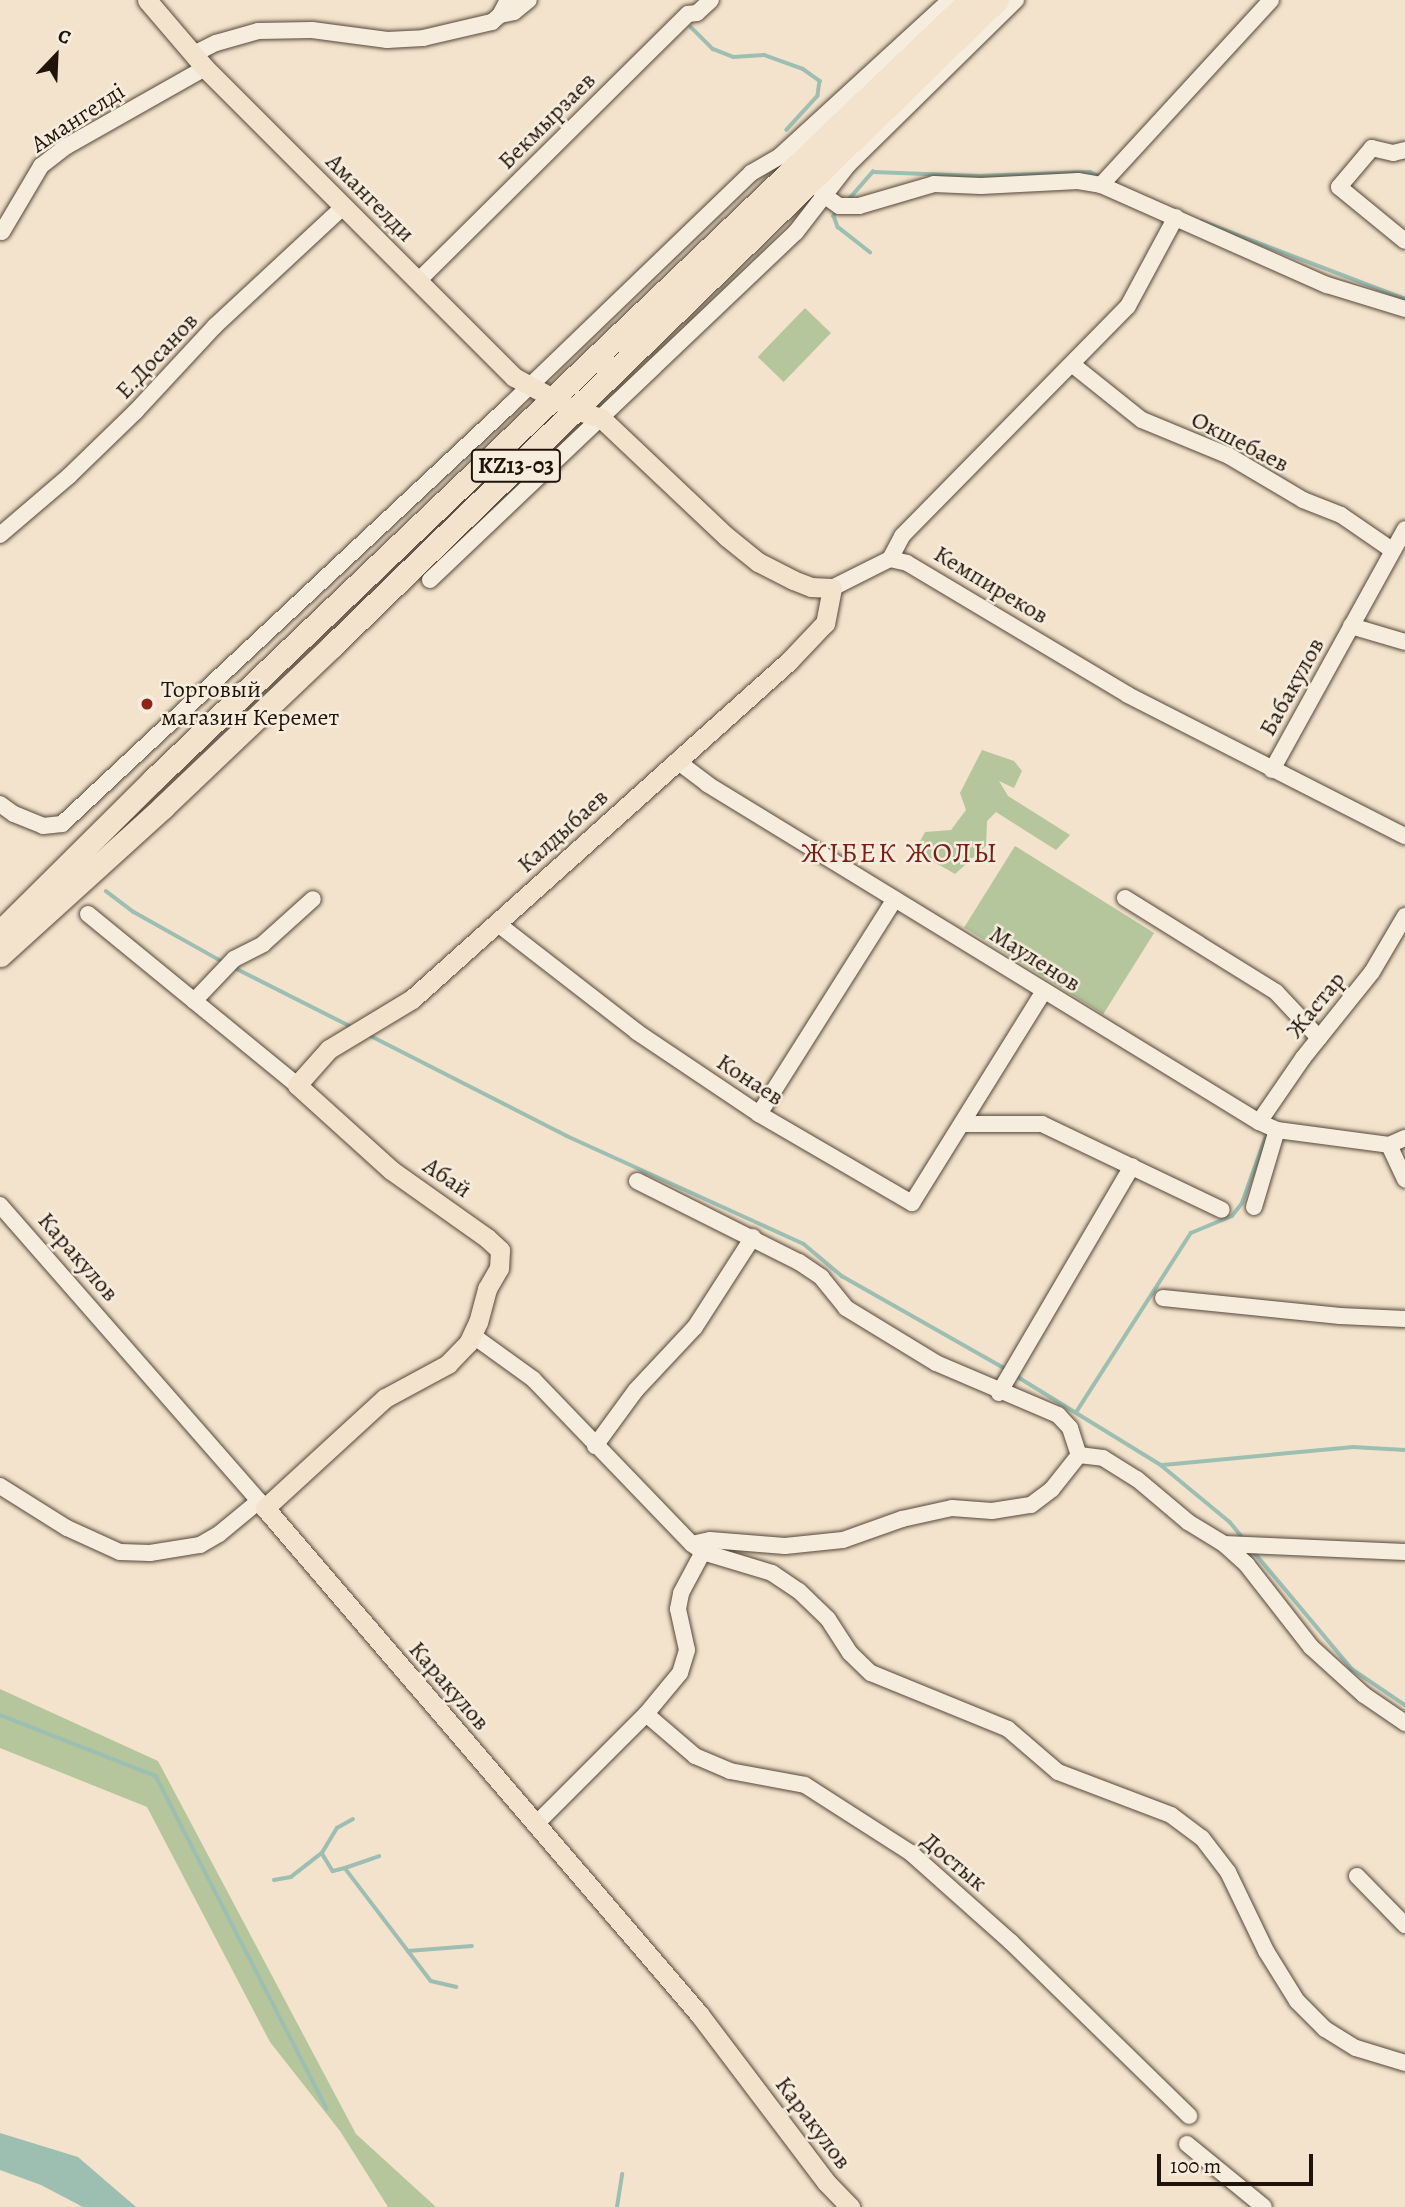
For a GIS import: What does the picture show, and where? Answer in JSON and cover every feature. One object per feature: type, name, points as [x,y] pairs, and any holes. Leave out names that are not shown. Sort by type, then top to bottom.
[{"type":"highway","name":"KZ13-03","points":[[0,955],[24,921],[146,787],[970,0]]},
{"type":"highway","name":"KZ13-03","points":[[0,932],[24,921],[163,807],[997,0]]},
{"type":"highway","points":[[146,787],[163,807]]},
{"type":"main road","name":"Амангелди","points":[[147,0],[200,61],[514,377],[575,411]]},
{"type":"main road","points":[[575,411],[601,418],[727,537],[758,562],[811,587],[832,588]]},
{"type":"main road","name":"Калдыбаев","points":[[297,1085],[329,1049],[403,1005],[498,924],[818,631],[829,613],[832,588]]},
{"type":"main road","name":"Абай","points":[[262,1505],[385,1398],[448,1364],[472,1335],[487,1289],[499,1268],[500,1250],[459,1216],[391,1170],[297,1085]]},
{"type":"main road","name":"Каракулов","points":[[262,1505],[699,2014],[826,2182],[850,2207]]},
{"type":"street","points":[[500,15],[508,0]]},
{"type":"street","name":"Амангелді","points":[[2,232],[41,166],[67,146],[200,61],[216,43],[258,31],[313,30],[387,40],[423,38],[492,22],[500,15],[514,12],[529,0]]},
{"type":"street","points":[[678,0],[688,14]]},
{"type":"street","name":"Бекмырзаев","points":[[418,281],[688,14],[697,13],[711,0]]},
{"type":"street","points":[[0,804],[14,814],[43,827],[62,824],[529,387],[751,173],[780,156],[950,0]]},
{"type":"street","points":[[430,580],[796,232],[822,194],[847,166],[1016,0]]},
{"type":"street","points":[[1101,185],[1271,0]]},
{"type":"street","points":[[1405,150],[1393,153],[1372,148],[1339,187],[1405,241]]},
{"type":"street","points":[[822,194],[839,206],[859,206],[934,184],[981,186],[1078,181],[1101,185],[1327,285],[1405,309]]},
{"type":"street","name":"Е.Досанов","points":[[0,535],[117,430],[215,326],[344,206]]},
{"type":"street","points":[[832,588],[890,559],[902,536],[1016,419],[1073,365],[1128,306],[1176,217]]},
{"type":"street","name":"Окшебаев","points":[[1073,365],[1142,420],[1229,456],[1303,500],[1341,515],[1392,550]]},
{"type":"street","name":"Бабакулов","points":[[1272,770],[1405,529]]},
{"type":"street","name":"Кемпиреков","points":[[890,559],[907,563],[1128,695],[1405,836]]},
{"type":"street","name":"Бабакулов","points":[[1351,626],[1405,642]]},
{"type":"street","name":"Мауленов","points":[[677,761],[707,784],[1259,1122],[1276,1130],[1389,1145]]},
{"type":"street","points":[[1125,898],[1276,992],[1319,1038]]},
{"type":"street","points":[[194,1001],[234,960],[264,944],[313,899]]},
{"type":"street","points":[[759,1114],[895,899]]},
{"type":"street","name":"Абай","points":[[88,914],[297,1085]]},
{"type":"street","name":"Жастар","points":[[1259,1122],[1319,1038],[1372,972],[1405,916]]},
{"type":"street","name":"Конаев","points":[[498,924],[636,1032],[759,1114],[912,1203],[1044,991]]},
{"type":"street","points":[[963,1124],[1042,1124],[1222,1210]]},
{"type":"street","points":[[1254,1207],[1276,1130]]},
{"type":"street","points":[[1405,1138],[1389,1145],[1405,1178]]},
{"type":"street","points":[[999,1393],[1132,1166]]},
{"type":"street","points":[[638,1181],[799,1262],[821,1277],[846,1308],[936,1363],[999,1393],[1058,1415],[1070,1428],[1079,1455]]},
{"type":"street","name":"Каракулов","points":[[0,1205],[262,1505]]},
{"type":"street","points":[[595,1446],[636,1390],[695,1327],[753,1237]]},
{"type":"street","points":[[1163,1298],[1405,1320]]},
{"type":"street","points":[[472,1335],[533,1379],[595,1446],[697,1548],[772,1573],[799,1591],[828,1619],[850,1654],[870,1673],[1009,1729],[1058,1772],[1171,1815],[1202,1839],[1228,1872],[1266,1951],[1297,2001],[1325,2029],[1356,2048],[1405,2063]]},
{"type":"street","points":[[1079,1455],[1103,1458],[1138,1479],[1188,1522],[1224,1544],[1247,1565],[1311,1647],[1364,1695],[1405,1723]]},
{"type":"street","points":[[535,1825],[646,1714],[680,1673],[687,1650],[678,1609],[697,1548],[710,1541],[785,1546],[843,1540],[902,1519],[952,1508],[992,1511],[1031,1505],[1052,1489],[1079,1455]]},
{"type":"street","points":[[0,1486],[67,1528],[120,1552],[150,1553],[200,1545],[262,1505]]},
{"type":"street","points":[[1224,1544],[1405,1552]]},
{"type":"street","name":"Достык","points":[[646,1714],[695,1756],[730,1771],[805,1785],[911,1853],[1011,1942],[1189,2116]]},
{"type":"street","points":[[1357,1876],[1405,1925]]},
{"type":"street","points":[[1187,2144],[1264,2207]]},
{"type":"shaded area","points":[[805,308],[831,333],[784,382],[758,357]]},
{"type":"shaded area","points":[[982,750],[1014,761],[1022,771],[1014,788],[999,781],[1008,796],[1070,835],[1056,850],[996,812],[987,821],[986,846],[955,874],[915,851],[925,832],[951,830],[966,810],[960,793]]},
{"type":"shaded area","points":[[1015,846],[1154,933],[1103,1014],[964,927]]},
{"type":"shaded area","points":[[0,1689],[158,1761],[356,2134],[436,2207],[388,2207],[340,2131],[270,2042],[147,1807],[0,1748]]},
{"type":"shaded area","points":[[0,2133],[78,2157],[136,2207],[83,2207],[41,2185],[0,2170]]},
{"type":"waterway","points":[[691,27],[713,49],[734,57],[764,55],[803,69],[820,81],[818,96],[787,130]]},
{"type":"waterway","points":[[850,198],[873,172],[979,176],[1090,172],[1101,177]]},
{"type":"waterway","points":[[836,213],[834,216],[838,227],[870,252]]},
{"type":"waterway","points":[[1201,221],[1405,299]]},
{"type":"waterway","points":[[106,891],[134,912],[223,962]]},
{"type":"waterway","points":[[233,967],[350,1026]]},
{"type":"waterway","points":[[369,1035],[567,1136],[804,1244],[842,1276],[1004,1368]]},
{"type":"waterway","points":[[1077,1411],[1191,1233],[1232,1216],[1242,1203],[1265,1139]]},
{"type":"waterway","points":[[1018,1377],[1161,1465],[1230,1522],[1242,1537]]},
{"type":"waterway","points":[[1163,1465],[1353,1447],[1405,1450]]},
{"type":"waterway","points":[[1255,1553],[1352,1669],[1405,1705]]},
{"type":"waterway","points":[[0,1715],[156,1776],[327,2109]]},
{"type":"waterway","points":[[322,1853],[337,1828],[353,1819]]},
{"type":"waterway","points":[[274,1880],[291,1877],[322,1853],[333,1871],[345,1868],[431,1981],[456,1987]]},
{"type":"waterway","points":[[345,1868],[379,1856]]},
{"type":"waterway","points":[[408,1951],[472,1946]]},
{"type":"waterway","points":[[617,2207],[622,2174]]},
{"type":"place","name":"Торговый магазин Керемет","points":[[147,704]]},
{"type":"district","name":"ЖІБЕК ЖОЛЫ","points":[[900,853]]}]
